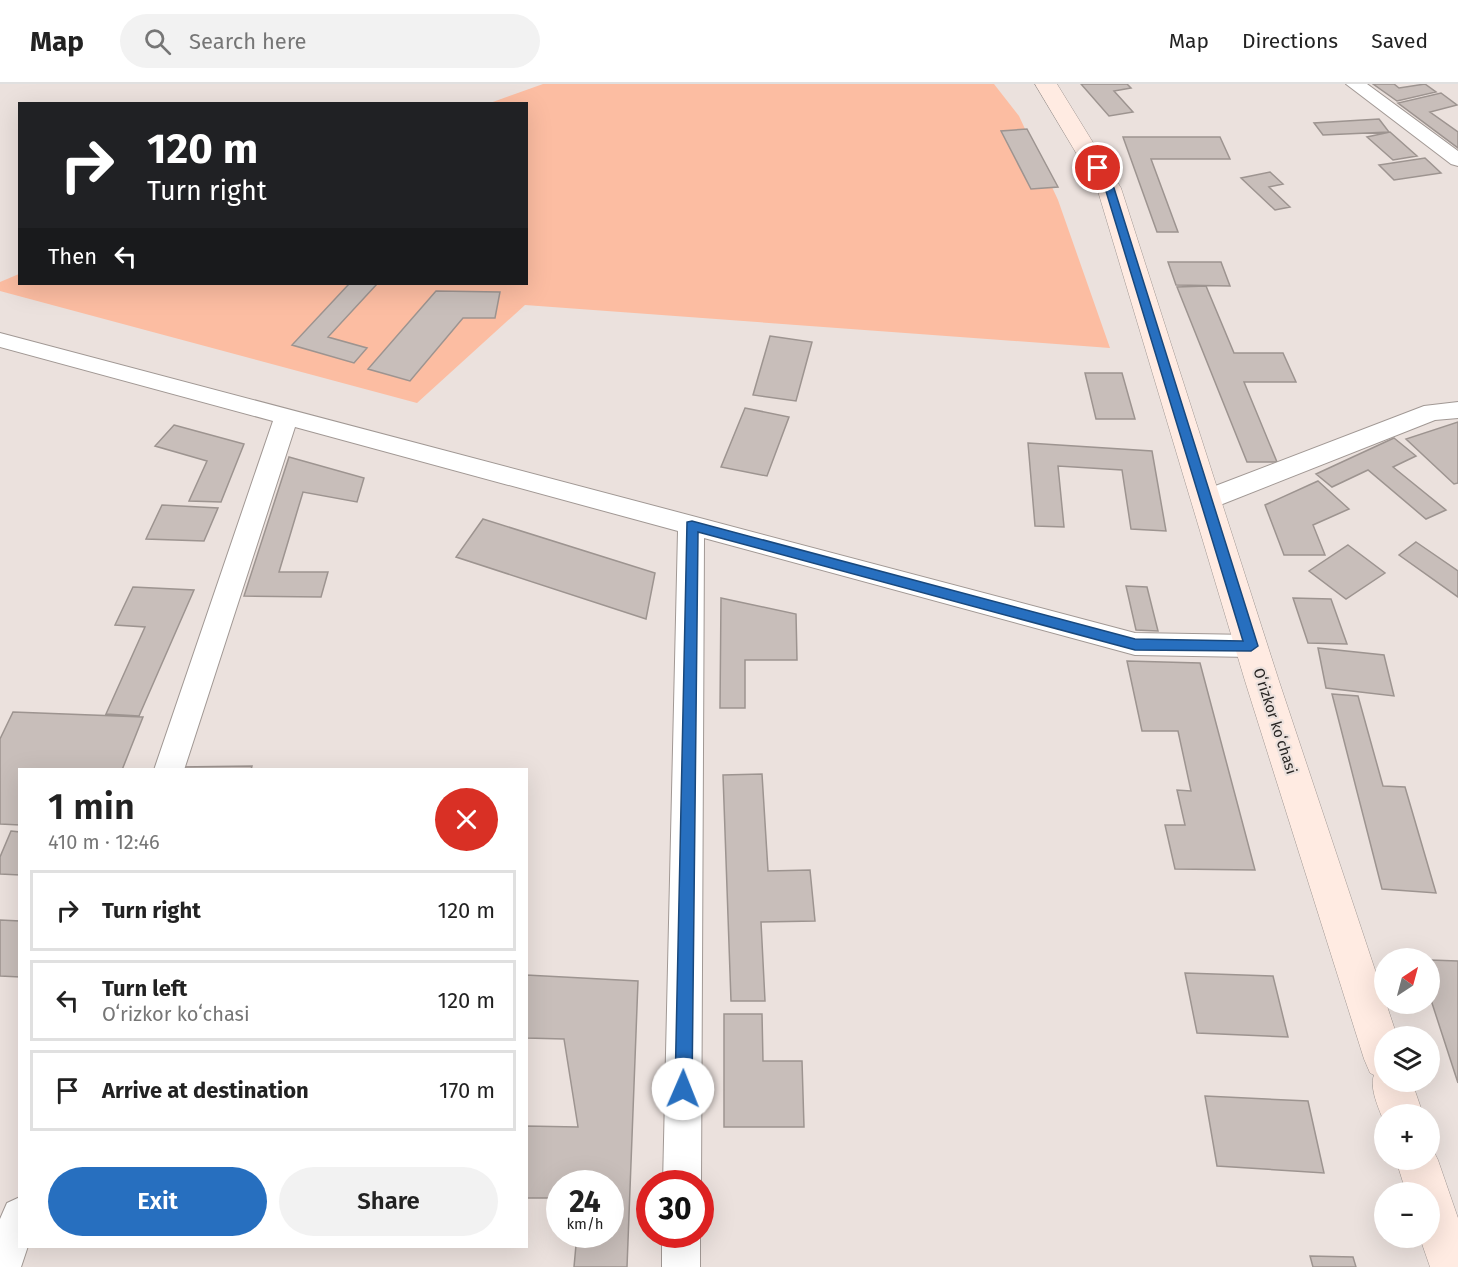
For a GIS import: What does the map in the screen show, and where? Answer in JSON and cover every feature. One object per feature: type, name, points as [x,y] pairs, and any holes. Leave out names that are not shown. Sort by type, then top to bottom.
[{"type":"main road","name":"Oʻrizkor koʻchasi","points":[[1046,84],[1109,188],[1251,646],[1374,1028]]},
{"type":"main road","points":[[1440,1230],[1452,1267]]},
{"type":"street","points":[[1355,84],[1458,160]]},
{"type":"street","points":[[0,340],[1135,644],[1251,646]]},
{"type":"street","points":[[1206,500],[1432,412],[1458,410]]},
{"type":"street","points":[[170,768],[286,417]]},
{"type":"street","points":[[682,1170],[692,525]]},
{"type":"street","points":[[2,1267],[18,1222]]},
{"type":"street","points":[[681,1248],[681,1267]]},
{"type":"shaded area","points":[[543,84],[994,84],[1019,116],[1058,200],[1110,348],[525,305],[417,403],[0,291],[0,282],[18,274],[18,285],[528,285],[528,102],[493,102]]},
{"type":"building","points":[[1081,84],[1127,84],[1131,88],[1114,91],[1133,112],[1109,116]]},
{"type":"building","points":[[1373,84],[1394,84],[1399,88],[1425,84],[1436,92],[1397,101]]},
{"type":"building","points":[[1441,93],[1457,105],[1430,112],[1458,132],[1458,148],[1398,103]]},
{"type":"building","points":[[1379,119],[1389,132],[1323,135],[1314,123]]},
{"type":"building","points":[[1027,129],[1058,187],[1031,189],[1001,131]]},
{"type":"building","points":[[1390,132],[1417,156],[1393,160],[1367,137]]},
{"type":"building","points":[[1123,137],[1220,137],[1230,159],[1151,159],[1178,232],[1157,232]]},
{"type":"building","points":[[1425,158],[1441,173],[1394,180],[1379,165]]},
{"type":"building","points":[[1270,172],[1283,184],[1269,187],[1290,207],[1275,210],[1241,178]]},
{"type":"building","points":[[1168,262],[1221,262],[1230,286],[1176,285]]},
{"type":"building","points":[[348,285],[376,285],[328,337],[367,348],[354,363],[292,345]]},
{"type":"building","points":[[1206,286],[1234,353],[1283,353],[1296,382],[1244,382],[1277,462],[1247,462],[1177,287]]},
{"type":"building","points":[[436,291],[500,292],[495,318],[463,318],[410,381],[368,369]]},
{"type":"building","points":[[770,336],[812,342],[796,401],[753,395]]},
{"type":"building","points":[[1085,373],[1122,373],[1135,419],[1096,419]]},
{"type":"building","points":[[745,408],[789,417],[767,476],[721,467]]},
{"type":"building","points":[[1458,422],[1458,483],[1454,484],[1406,439]]},
{"type":"building","points":[[174,425],[244,444],[221,502],[189,501],[207,461],[155,446]]},
{"type":"building","points":[[1394,438],[1416,456],[1393,467],[1446,510],[1426,519],[1368,470],[1332,487],[1316,474]]},
{"type":"building","points":[[1028,443],[1152,451],[1166,531],[1131,529],[1122,470],[1058,466],[1064,527],[1035,526]]},
{"type":"building","points":[[289,457],[364,478],[357,502],[303,492],[279,572],[328,572],[321,597],[244,596]]},
{"type":"building","points":[[1318,481],[1349,509],[1313,525],[1325,555],[1284,555],[1265,505]]},
{"type":"building","points":[[162,505],[218,508],[204,541],[146,539]]},
{"type":"building","points":[[483,519],[655,573],[646,619],[456,557]]},
{"type":"building","points":[[1416,542],[1458,571],[1458,597],[1399,555]]},
{"type":"building","points":[[1348,545],[1385,573],[1346,599],[1309,571]]},
{"type":"building","points":[[1126,586],[1147,587],[1158,631],[1136,630]]},
{"type":"building","points":[[133,587],[194,590],[139,716],[106,714],[145,627],[115,625]]},
{"type":"building","points":[[721,598],[796,614],[797,660],[745,660],[745,708],[720,708]]},
{"type":"building","points":[[1293,598],[1331,599],[1347,644],[1308,643]]},
{"type":"building","points":[[1318,648],[1384,655],[1394,696],[1326,688]]},
{"type":"building","points":[[1127,661],[1200,663],[1255,870],[1175,869],[1165,825],[1185,825],[1177,790],[1191,791],[1178,731],[1142,731]]},
{"type":"building","points":[[1332,694],[1358,696],[1383,786],[1405,787],[1436,893],[1382,889]]},
{"type":"building","points":[[13,712],[143,717],[123,768],[18,768],[18,825],[0,824],[0,739]]},
{"type":"building","points":[[252,766],[252,768],[178,767]]},
{"type":"building","points":[[762,774],[768,871],[810,870],[815,921],[761,922],[765,1001],[731,1001],[723,775]]},
{"type":"building","points":[[11,831],[18,832],[18,875],[0,874],[0,857]]},
{"type":"building","points":[[0,920],[18,921],[18,977],[0,976]]},
{"type":"building","points":[[1440,960],[1458,961],[1458,1083],[1436,1014],[1440,1014]]},
{"type":"building","points":[[1185,973],[1273,976],[1288,1037],[1197,1033]]},
{"type":"building","points":[[528,975],[638,981],[627,1267],[574,1267],[576,1248],[624,1248],[624,1170],[546,1170],[546,1198],[528,1198],[528,1126],[578,1127],[564,1039],[528,1038]]},
{"type":"building","points":[[724,1014],[762,1014],[763,1061],[802,1061],[804,1127],[724,1127]]},
{"type":"building","points":[[1205,1096],[1308,1101],[1324,1173],[1217,1166]]},
{"type":"building","points":[[1310,1256],[1353,1257],[1356,1267],[1313,1267]]},
{"type":"route","points":[[683,1089],[692,525],[1135,644],[1251,646],[1109,188],[1098,168]]}]
